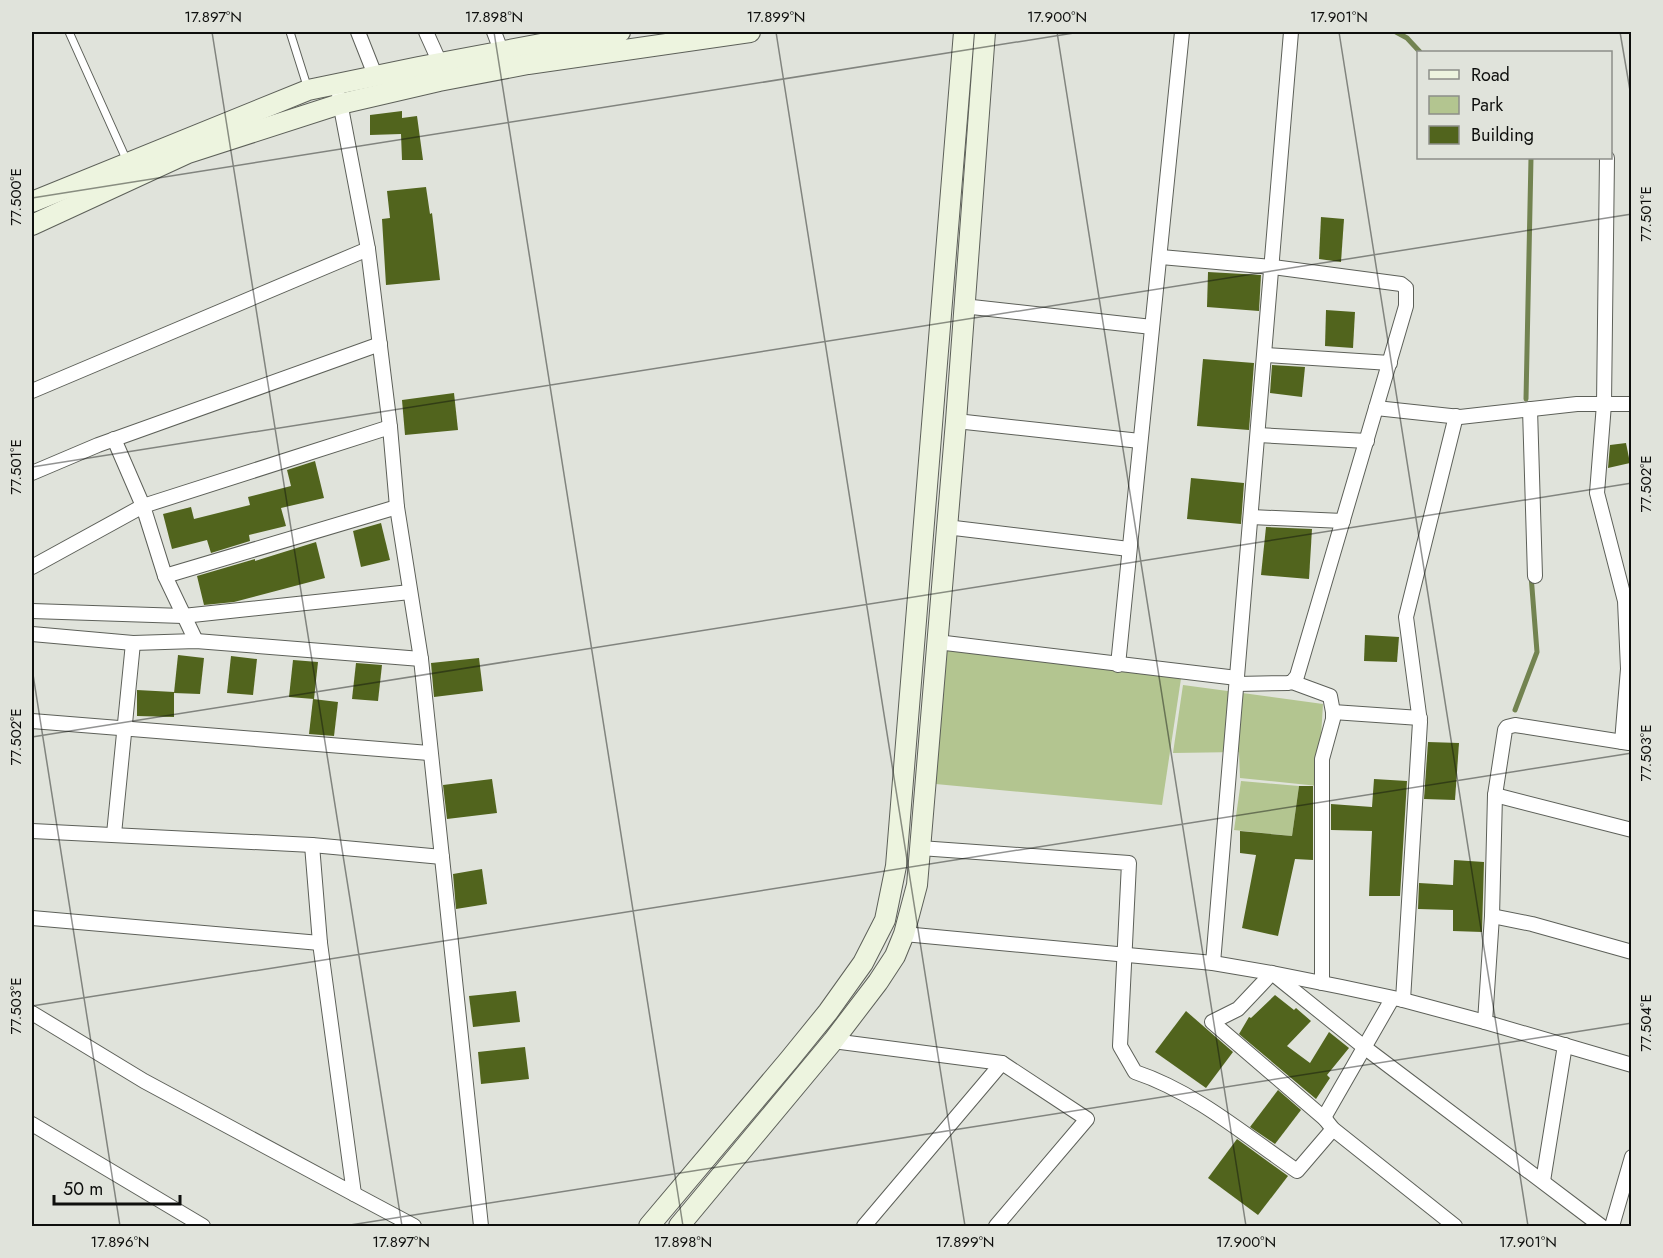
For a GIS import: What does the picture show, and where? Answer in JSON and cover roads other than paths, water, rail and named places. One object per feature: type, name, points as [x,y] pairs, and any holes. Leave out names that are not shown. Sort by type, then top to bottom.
[{"type":"street","points":[[358,32],[375,75]]},
{"type":"street","points":[[426,32],[440,63]]},
{"type":"street","points":[[494,32],[502,53]]},
{"type":"street","points":[[32,202],[308,90],[375,75],[502,53],[572,35],[620,32]]},
{"type":"street","points":[[32,225],[188,153],[340,104],[439,81],[528,64],[750,32]]},
{"type":"street","points":[[649,1227],[828,1012],[863,963],[885,920],[898,843],[964,32]]},
{"type":"street","points":[[679,1227],[833,1041],[888,968],[904,934],[917,885],[956,421],[984,32]]},
{"type":"street","points":[[1118,665],[1182,32]]},
{"type":"street","points":[[1213,963],[1291,32]]},
{"type":"street","points":[[337,83],[368,249],[390,427],[397,507],[421,659],[480,1227]]},
{"type":"street","points":[[1485,1022],[1492,916],[1496,795],[1505,730],[1511,725],[1627,742],[1628,600],[1597,493],[1604,404],[1607,159]]},
{"type":"street","points":[[32,392],[368,249]]},
{"type":"street","points":[[1161,257],[1273,267],[1401,284],[1406,288],[1406,306],[1390,363],[1297,676],[1292,682]]},
{"type":"street","points":[[963,306],[1152,327]]},
{"type":"street","points":[[32,473],[114,439],[380,344]]},
{"type":"street","points":[[1265,355],[1390,363]]},
{"type":"street","points":[[1376,408],[1456,416],[1577,404],[1632,404]]},
{"type":"street","points":[[1530,409],[1535,576]]},
{"type":"street","points":[[1329,1124],[1326,1114],[1364,1047],[1397,1000],[1420,718],[1406,617],[1456,416]]},
{"type":"street","points":[[956,421],[1140,441]]},
{"type":"street","points":[[32,567],[143,506],[390,427]]},
{"type":"street","points":[[1258,435],[1367,441]]},
{"type":"street","points":[[114,439],[143,506],[165,576],[196,641]]},
{"type":"street","points":[[165,576],[397,507]]},
{"type":"street","points":[[1251,517],[1343,521]]},
{"type":"street","points":[[946,527],[1129,549]]},
{"type":"street","points":[[32,611],[183,615],[410,592]]},
{"type":"street","points":[[32,634],[134,643],[196,641],[421,659]]},
{"type":"street","points":[[937,642],[1237,681],[1292,682],[1330,696],[1333,712],[1322,759],[1322,983]]},
{"type":"street","points":[[114,834],[134,643]]},
{"type":"street","points":[[1333,712],[1420,718]]},
{"type":"street","points":[[32,721],[429,753]]},
{"type":"street","points":[[1496,795],[1632,830]]},
{"type":"street","points":[[32,831],[312,845],[442,857]]},
{"type":"street","points":[[312,845],[320,943],[354,1194]]},
{"type":"street","points":[[920,848],[1129,863],[1120,1047],[1135,1072],[1182,1091],[1297,1171],[1329,1124]]},
{"type":"street","points":[[1492,916],[1532,924],[1632,952]]},
{"type":"street","points":[[32,918],[320,943]]},
{"type":"street","points":[[904,934],[1213,963],[1272,973],[1485,1022],[1632,1065]]},
{"type":"street","points":[[1272,973],[1238,1009],[1212,1022],[1329,1124],[1455,1227]]},
{"type":"street","points":[[1272,973],[1364,1047],[1544,1181],[1601,1227]]},
{"type":"street","points":[[32,1012],[144,1081],[414,1227]]},
{"type":"street","points":[[833,1041],[1002,1064],[1088,1119],[996,1227]]},
{"type":"street","points":[[1544,1181],[1565,1045]]},
{"type":"street","points":[[864,1227],[1002,1064]]},
{"type":"street","points":[[32,1124],[203,1227]]},
{"type":"street","points":[[1612,1227],[1632,1157]]},
{"type":"lane","points":[[69,32],[128,163]]},
{"type":"lane","points":[[291,32],[308,90]]},
{"type":"waterway","points":[[1396,32],[1407,38],[1419,51]]},
{"type":"waterway","points":[[1526,399],[1531,159]]},
{"type":"waterway","points":[[1515,710],[1537,652],[1531,575]]}]
